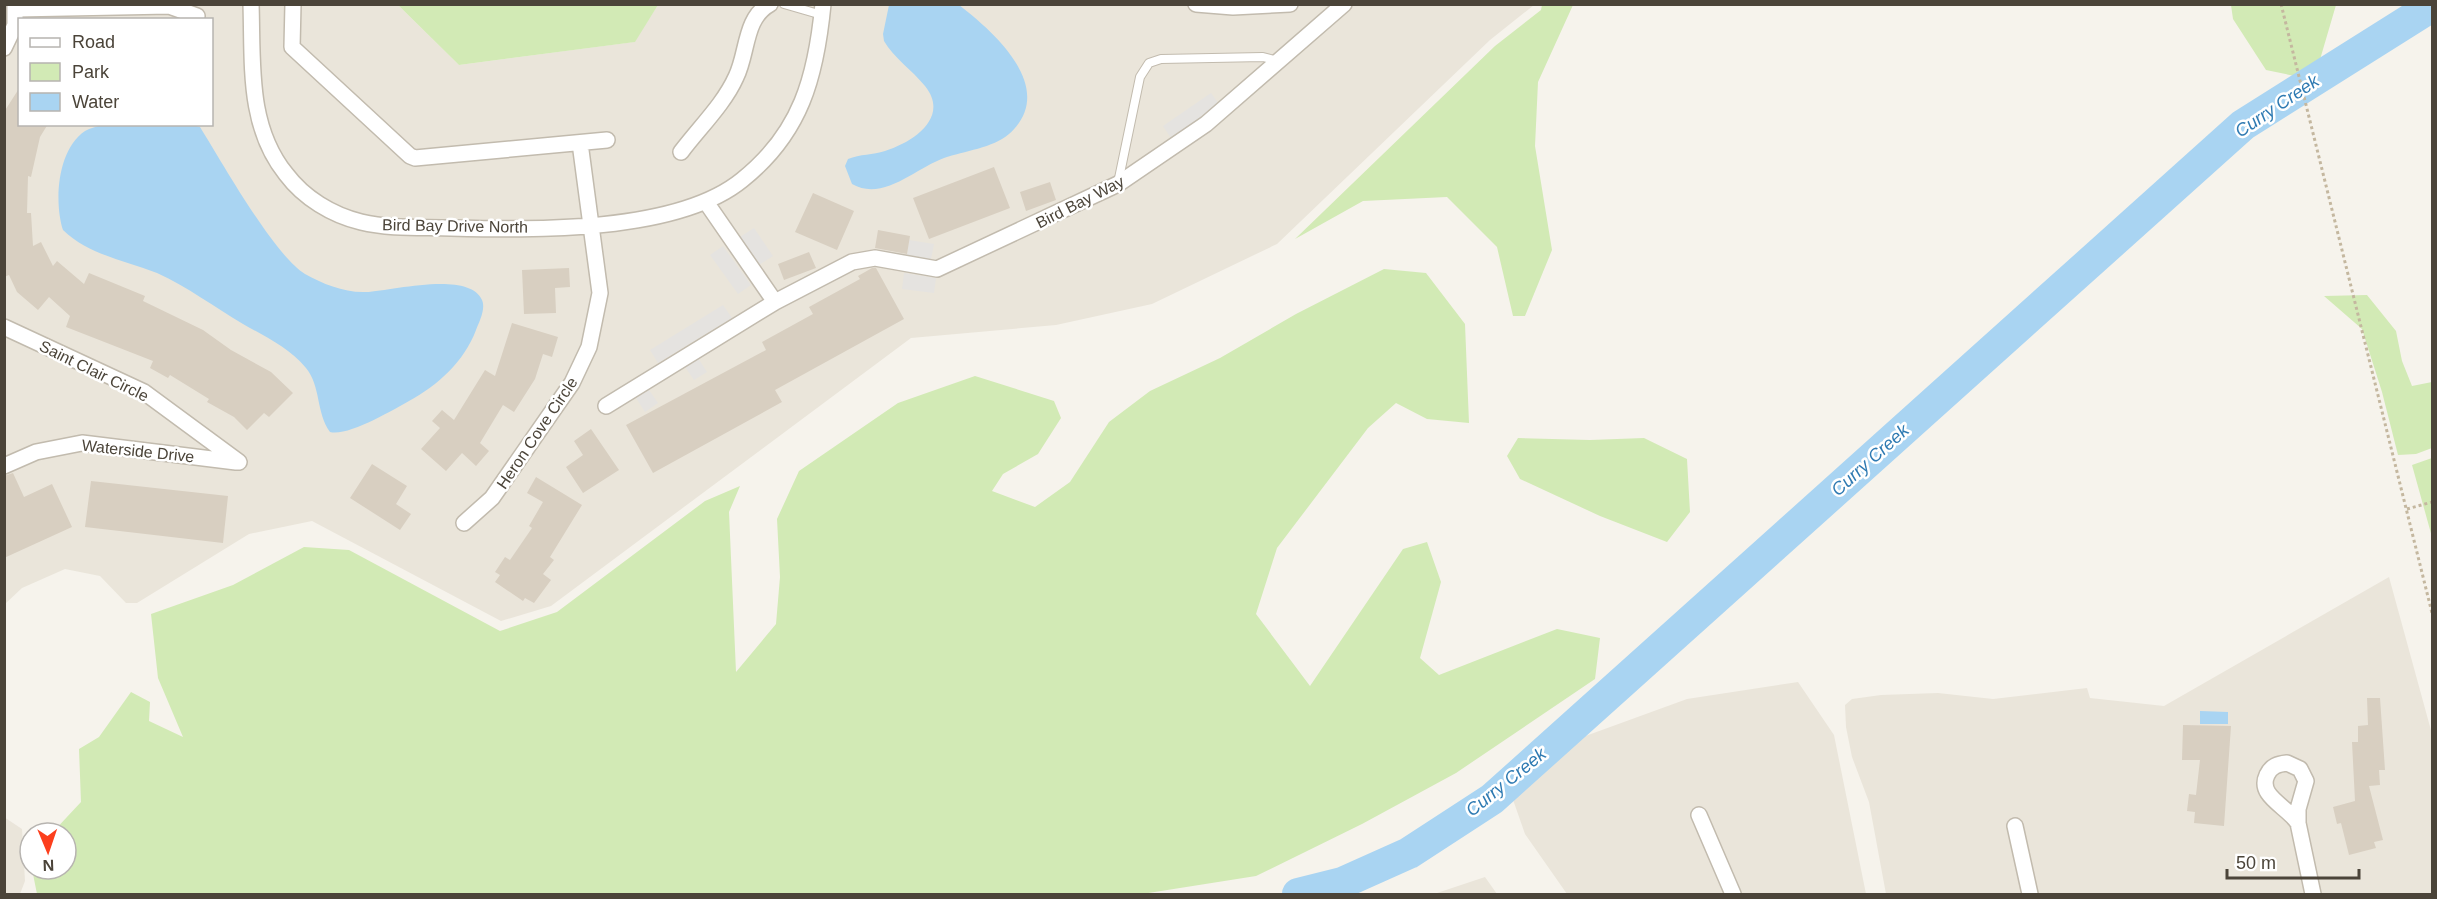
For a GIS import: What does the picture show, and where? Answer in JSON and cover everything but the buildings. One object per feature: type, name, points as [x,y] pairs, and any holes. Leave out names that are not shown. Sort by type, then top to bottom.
[{"type":"street","name":"Bird Bay Drive North","points":[[251,4],[255,98],[260,128],[274,158],[296,186],[320,204],[349,219],[390,227],[525,229],[658,216],[706,202],[742,180],[772,152],[793,123],[813,68],[822,10]]},
{"type":"street","points":[[293,4],[292,47],[410,156],[415,158],[607,140]]},
{"type":"street","points":[[681,152],[731,87],[740,67],[753,20],[770,4]]},
{"type":"street","points":[[1196,4],[1233,7],[1290,4]]},
{"type":"street","name":"Bird Bay Way","points":[[606,406],[775,302],[859,260],[875,258],[937,269],[1118,184],[1206,124],[1344,4]]},
{"type":"street","points":[[4,48],[15,26],[15,7],[169,6],[197,16]]},
{"type":"street","name":"Heron Cove Circle","points":[[464,523],[492,498],[562,399],[582,364],[598,313],[600,293],[580,143]]},
{"type":"street","points":[[706,202],[775,302]]},
{"type":"street","name":"Saint Clair Circle","points":[[4,327],[144,392],[238,462]]},
{"type":"street","name":"Waterside Drive","points":[[4,466],[36,452],[82,443],[238,462]]},
{"type":"street","points":[[1699,815],[1733,894]]},
{"type":"street","points":[[2298,823],[2313,894]]},
{"type":"street","points":[[2015,826],[2030,894]]},
{"type":"lane","points":[[784,4],[822,10]]},
{"type":"lane","points":[[1118,184],[1140,77],[1149,63],[1161,59],[1263,57],[1279,61]]},
{"type":"path","points":[[2281,4],[2433,613]]},
{"type":"path","points":[[2407,509],[2433,502]]},
{"type":"shaded area","points":[[5,5],[398,5],[459,65],[634,42],[658,5],[1534,5],[1490,40],[1277,244],[1152,304],[1056,325],[911,338],[551,606],[501,621],[312,521],[249,534],[137,603],[126,603],[100,576],[65,569],[22,588],[5,604]]},
{"type":"shaded area","points":[[1211,93],[1219,104],[1171,138],[1163,126]]},
{"type":"shaded area","points":[[754,228],[773,256],[759,265],[740,237]]},
{"type":"shaded area","points":[[909,240],[934,244],[931,259],[907,255]]},
{"type":"shaded area","points":[[723,246],[751,285],[738,294],[710,255]]},
{"type":"shaded area","points":[[904,273],[936,278],[934,293],[902,289]]},
{"type":"shaded area","points":[[723,305],[732,318],[658,363],[650,350]]},
{"type":"shaded area","points":[[698,358],[707,372],[694,380],[685,367]]},
{"type":"shaded area","points":[[649,390],[658,403],[645,412],[636,398]]},
{"type":"shaded area","points":[[2389,577],[2432,734],[2432,894],[1886,894],[1869,802],[1852,757],[1846,727],[1845,705],[1852,699],[1881,695],[1938,693],[1993,699],[2087,688],[2090,698],[2164,706]]},
{"type":"shaded area","points":[[1798,682],[1834,735],[1866,894],[1567,894],[1525,834],[1511,794],[1580,738],[1687,699]]},
{"type":"shaded area","points":[[4,817],[18,826],[18,881],[25,881],[20,894],[5,894]]},
{"type":"shaded area","points":[[1485,877],[1497,894],[1434,894]]},
{"type":"green space","points":[[398,5],[658,5],[635,42],[459,65]]},
{"type":"green space","points":[[1542,5],[1573,5],[1538,82],[1535,146],[1552,250],[1525,316],[1513,316],[1497,247],[1447,197],[1363,201],[1295,239],[1495,46],[1541,10]]},
{"type":"green space","points":[[2231,5],[2336,5],[2314,80],[2266,70],[2233,19]]},
{"type":"green space","points":[[1384,269],[1426,273],[1465,324],[1469,423],[1427,419],[1396,403],[1368,428],[1277,548],[1256,614],[1310,686],[1403,549],[1427,542],[1441,582],[1420,658],[1439,675],[1557,629],[1600,638],[1595,679],[1456,773],[1362,824],[1256,876],[1142,894],[37,894],[34,881],[78,881],[78,821],[63,821],[81,802],[79,749],[99,737],[131,692],[150,702],[149,721],[183,737],[158,678],[151,614],[233,585],[304,547],[349,550],[500,631],[557,612],[705,501],[740,486],[729,512],[736,672],[776,624],[780,577],[777,519],[799,471],[898,403],[975,376],[1054,401],[1061,418],[1038,454],[1003,474],[992,491],[1035,507],[1070,482],[1109,422],[1150,391],[1220,358],[1296,314]]},
{"type":"green space","points":[[2367,295],[2396,331],[2402,361],[2412,386],[2432,382],[2432,448],[2416,454],[2398,455],[2382,392],[2362,329],[2324,296]]},
{"type":"green space","points":[[1518,438],[1590,440],[1644,438],[1687,459],[1690,512],[1667,542],[1600,516],[1520,479],[1507,456]]},
{"type":"green space","points":[[2432,458],[2432,537],[2412,465]]},
{"type":"water","points":[[889,5],[959,5],[989,30],[1016,63],[1024,81],[1027,99],[1023,117],[1009,134],[995,143],[944,158],[887,186],[876,189],[864,188],[852,184],[845,166],[848,159],[885,151],[917,135],[931,118],[933,108],[932,97],[925,86],[884,41],[883,34]]},
{"type":"water","points":[[98,126],[200,127],[278,248],[305,274],[334,287],[358,292],[428,284],[462,286],[474,291],[483,304],[483,311],[471,342],[449,372],[420,395],[358,427],[347,431],[330,432],[322,417],[311,375],[285,349],[157,273],[95,251],[63,230],[59,191],[63,163],[68,151],[85,131]]},
{"type":"water","points":[[2200,711],[2228,712],[2228,724],[2200,724]]},
{"type":"waterway","name":"Curry Creek","points":[[1298,894],[1342,883],[1409,853],[1492,799],[2243,125],[2432,6]]}]
